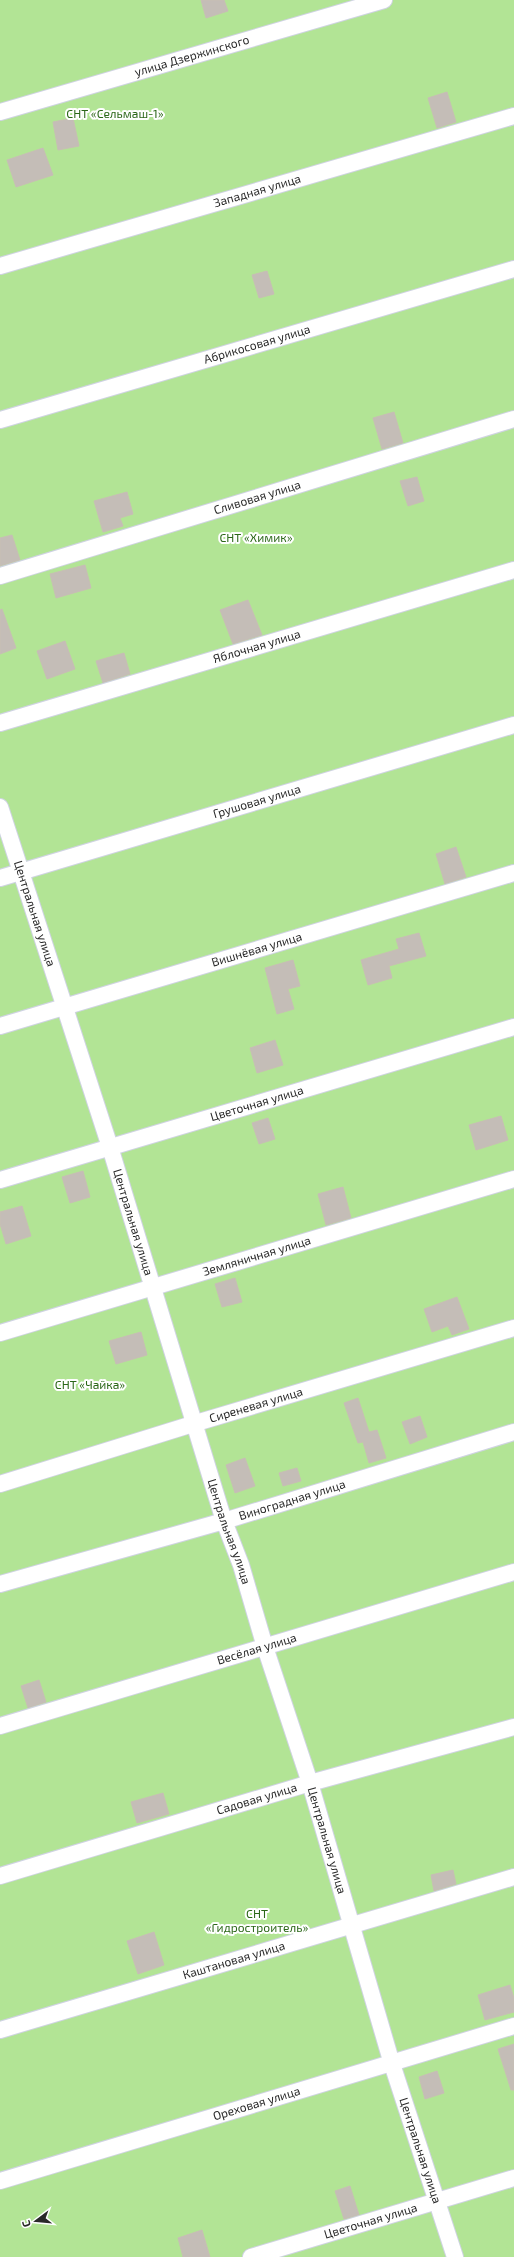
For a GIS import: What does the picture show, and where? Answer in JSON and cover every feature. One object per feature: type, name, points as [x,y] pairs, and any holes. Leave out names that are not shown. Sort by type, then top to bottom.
[{"type":"street","name":"улица Дзержинского","points":[[0,112],[384,0]]},
{"type":"street","name":"Западная улица","points":[[0,266],[514,116]]},
{"type":"street","name":"Абрикосовая улица","points":[[0,420],[514,269]]},
{"type":"street","name":"Сливовая улица","points":[[0,576],[514,420]]},
{"type":"street","name":"Яблочная улица","points":[[0,723],[514,570]]},
{"type":"street","name":"Грушовая улица","points":[[0,878],[514,725]]},
{"type":"street","name":"Центральная улица","points":[[0,807],[22,871],[64,1007],[110,1147],[196,1423],[224,1521],[241,1565],[265,1647],[310,1783],[392,2064],[454,2257]]},
{"type":"street","name":"Вишнёвая улица","points":[[0,1026],[514,873]]},
{"type":"street","name":"Цветочная улица","points":[[0,1180],[514,1027]]},
{"type":"street","name":"Земляничная улица","points":[[0,1333],[514,1179]]},
{"type":"street","name":"Сиреневая улица","points":[[0,1484],[196,1423],[514,1328]]},
{"type":"street","name":"Виноградная улица","points":[[0,1584],[224,1521],[514,1432]]},
{"type":"street","name":"Весёлая улица","points":[[0,1726],[514,1572]]},
{"type":"street","name":"Садовая улица","points":[[0,1876],[310,1783],[514,1726]]},
{"type":"street","name":"Каштановая улица","points":[[0,2030],[514,1877]]},
{"type":"street","name":"Ореховая улица","points":[[0,2181],[514,2026]]},
{"type":"street","name":"Цветочная улица","points":[[251,2257],[514,2178]]},
{"type":"green space","points":[[0,0],[514,0],[514,2257],[0,2257]]},
{"type":"building","points":[[201,0],[224,0],[228,11],[206,18]]},
{"type":"building","points":[[447,92],[456,122],[437,128],[428,98]]},
{"type":"building","points":[[73,118],[79,146],[58,150],[53,122]]},
{"type":"building","points":[[43,148],[53,175],[16,187],[7,160]]},
{"type":"building","points":[[267,271],[274,294],[259,298],[252,275]]},
{"type":"building","points":[[394,412],[403,443],[382,449],[373,418]]},
{"type":"building","points":[[417,477],[424,501],[408,506],[400,481]]},
{"type":"building","points":[[127,492],[133,514],[120,518],[123,526],[103,532],[94,501]]},
{"type":"building","points":[[12,535],[20,560],[0,566],[0,538]]},
{"type":"building","points":[[85,565],[91,588],[56,598],[50,574]]},
{"type":"building","points":[[248,600],[262,635],[233,644],[220,610]]},
{"type":"building","points":[[2,609],[16,648],[0,654],[0,610]]},
{"type":"building","points":[[65,641],[75,669],[47,679],[37,651]]},
{"type":"building","points":[[124,653],[130,674],[103,683],[96,661]]},
{"type":"building","points":[[456,847],[466,877],[445,884],[436,854]]},
{"type":"building","points":[[419,933],[426,956],[389,966],[392,978],[368,985],[361,960],[399,949],[396,939]]},
{"type":"building","points":[[293,960],[300,986],[288,989],[294,1009],[277,1014],[265,968]]},
{"type":"building","points":[[275,1040],[283,1065],[257,1073],[250,1048]]},
{"type":"building","points":[[501,1116],[508,1140],[476,1150],[469,1125]]},
{"type":"building","points":[[268,1118],[275,1139],[259,1144],[252,1123]]},
{"type":"building","points":[[83,1171],[90,1197],[70,1203],[62,1177]]},
{"type":"building","points":[[343,1187],[351,1218],[326,1225],[318,1194]]},
{"type":"building","points":[[22,1206],[31,1236],[6,1244],[0,1224],[0,1212]]},
{"type":"building","points":[[235,1278],[242,1302],[222,1307],[215,1284]]},
{"type":"building","points":[[457,1297],[469,1329],[452,1335],[448,1326],[432,1332],[424,1309]]},
{"type":"building","points":[[141,1332],[147,1355],[116,1364],[109,1341]]},
{"type":"building","points":[[358,1398],[369,1432],[377,1430],[386,1458],[369,1463],[363,1442],[358,1443],[344,1403]]},
{"type":"building","points":[[420,1416],[427,1437],[410,1444],[402,1422]]},
{"type":"building","points":[[245,1458],[255,1486],[235,1493],[226,1465]]},
{"type":"building","points":[[297,1468],[301,1481],[283,1486],[279,1473]]},
{"type":"building","points":[[39,1680],[46,1702],[28,1708],[21,1686]]},
{"type":"building","points":[[163,1793],[169,1814],[137,1823],[131,1802]]},
{"type":"building","points":[[453,1870],[456,1884],[434,1891],[431,1875]]},
{"type":"building","points":[[154,1932],[164,1965],[138,1974],[127,1941]]},
{"type":"building","points":[[510,1985],[514,1998],[514,2012],[485,2020],[478,1995]]},
{"type":"building","points":[[514,2044],[514,2090],[511,2090],[498,2049]]},
{"type":"building","points":[[437,2071],[444,2093],[425,2099],[419,2077]]},
{"type":"building","points":[[350,2186],[359,2215],[344,2219],[335,2191]]},
{"type":"building","points":[[202,2230],[210,2257],[183,2257],[178,2238]]},
{"type":"park label","name":"СНТ «Сельмаш-1»","points":[[115,114]]},
{"type":"park label","name":"СНТ «Химик»","points":[[256,538]]},
{"type":"park label","name":"СНТ «Чайка»","points":[[90,1385]]},
{"type":"park label","name":"СНТ «Гидростроитель»","points":[[257,1921]]}]
